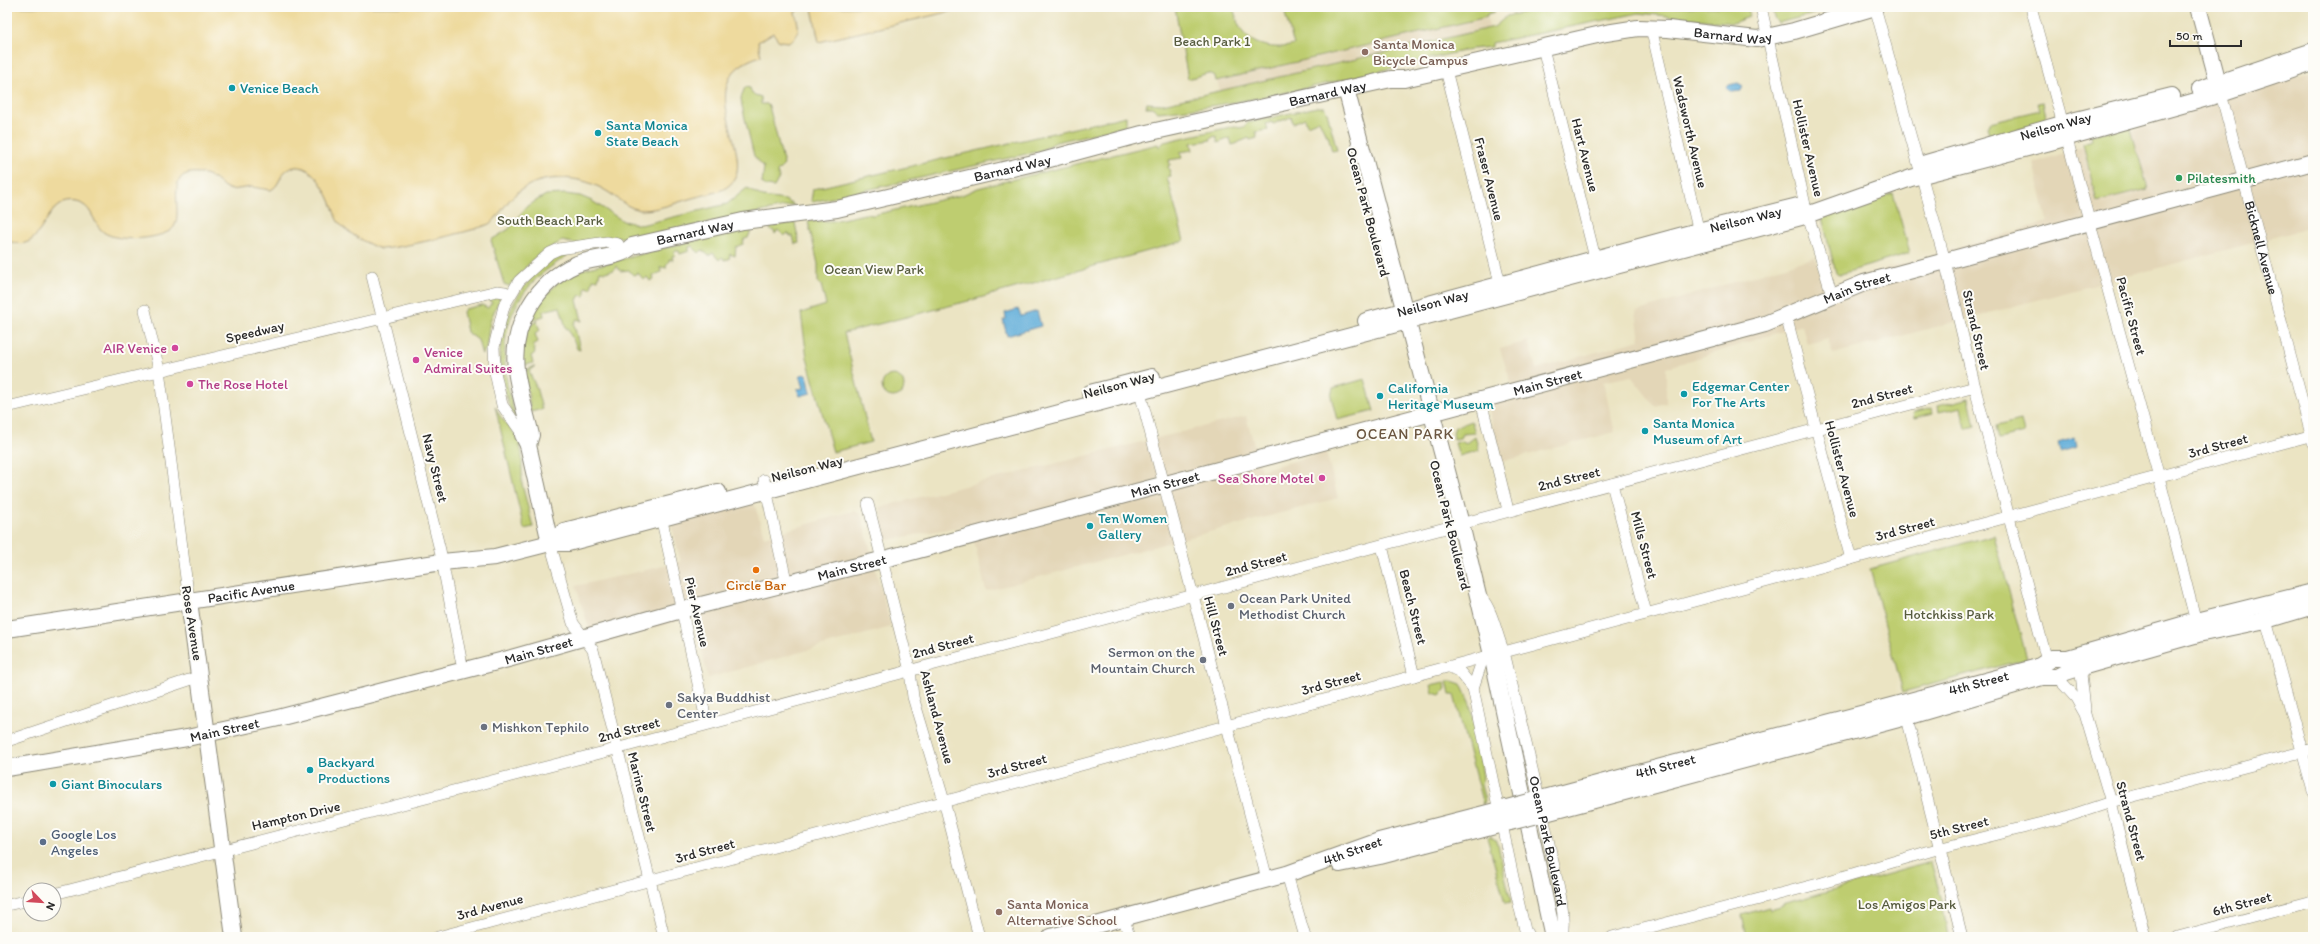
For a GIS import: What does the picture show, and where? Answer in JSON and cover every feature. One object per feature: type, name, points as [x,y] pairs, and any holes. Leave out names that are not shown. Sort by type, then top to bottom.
[{"type":"street","name":"Hollister Avenue","points":[[1761,7],[1806,210],[1832,295]]},
{"type":"street","points":[[1767,35],[1794,31],[1875,7]]},
{"type":"street","name":"Strand Street","points":[[1875,7],[1945,261],[1975,387],[2009,517],[2053,669],[2076,698],[2085,714]]},
{"type":"street","name":"Pacific Street","points":[[2031,7],[2159,477],[2197,628]]},
{"type":"street","name":"Bicknell Avenue","points":[[2198,7],[2312,438]]},
{"type":"street","name":"Barnard Way","points":[[1391,79],[1405,70],[1428,64],[1620,23],[1670,21],[1754,31],[1767,35]]},
{"type":"street","name":"Barnard Way","points":[[550,543],[526,441],[502,405],[495,372],[496,334],[510,295],[530,270],[550,253],[564,248],[582,247],[607,242],[625,245],[743,221],[837,209],[1064,155],[1142,134],[1391,79],[1404,79],[1446,70],[1606,33],[1651,28],[1757,39],[1767,35]]},
{"type":"street","name":"Wadsworth Avenue","points":[[1651,28],[1700,237]]},
{"type":"street","name":"Hart Avenue","points":[[1543,48],[1597,265]]},
{"type":"street","name":"Neilson Way","points":[[2220,89],[2313,50]]},
{"type":"street","name":"Neilson Way","points":[[495,557],[550,543],[568,543],[660,513],[764,485],[1806,210],[1919,171],[2313,63]]},
{"type":"street","name":"Fraser Avenue","points":[[1446,70],[1502,290]]},
{"type":"street","name":"Ocean Park Boulevard","points":[[1341,90],[1456,526],[1556,874],[1563,923],[1562,937]]},
{"type":"street","name":"Main Street","points":[[7,768],[207,734],[274,719],[583,639],[681,610],[787,585],[882,560],[1765,324],[1854,286],[2313,162]]},
{"type":"street","name":"Barnard Way","points":[[526,441],[531,435],[516,362],[517,338],[528,309],[540,291],[566,270],[584,262],[622,252],[625,245]]},
{"type":"street","name":"Navy Street","points":[[372,276],[442,562],[463,670]]},
{"type":"street","name":"Speedway","points":[[7,407],[497,291],[505,292],[510,295]]},
{"type":"street","name":"Rose Avenue","points":[[145,310],[159,370],[189,601],[201,676],[207,734],[234,937]]},
{"type":"street","name":"Hollister Avenue","points":[[1786,316],[1851,559]]},
{"type":"street","name":"Hill Street","points":[[1138,386],[1267,880]]},
{"type":"street","name":"2nd Street","points":[[544,767],[1382,546],[1508,510],[1612,484],[1975,387]]},
{"type":"street","points":[[1481,401],[1508,510]]},
{"type":"street","name":"3rd Street","points":[[550,907],[1450,667],[1646,613],[2312,438]]},
{"type":"street","name":"Mills Street","points":[[1612,484],[1646,613]]},
{"type":"street","points":[[764,485],[787,585]]},
{"type":"street","name":"Ashland Avenue","points":[[868,504],[910,670],[914,697],[944,801],[980,937]]},
{"type":"street","name":"Pier Avenue","points":[[660,513],[707,724]]},
{"type":"street","name":"Ocean Park Boulevard","points":[[1456,526],[1476,588],[1493,655],[1553,937]]},
{"type":"street","name":"Marine Street","points":[[550,543],[573,623],[583,639],[593,650],[616,749],[664,937]]},
{"type":"street","name":"Beach Street","points":[[1382,546],[1414,676]]},
{"type":"street","name":"Pacific Avenue","points":[[7,629],[442,562],[495,557]]},
{"type":"street","name":"4th Street","points":[[2264,612],[2313,592]]},
{"type":"street","name":"4th Street","points":[[1051,937],[1267,880],[1379,841],[1505,816],[1905,711],[2032,680],[2053,669],[2068,658],[2264,612],[2313,606]]},
{"type":"street","points":[[2264,612],[2308,751],[2313,791]]},
{"type":"street","name":"4th Street","points":[[2053,669],[2088,665],[2197,628]]},
{"type":"street","points":[[1473,688],[1493,655]]},
{"type":"street","name":"Ocean Park Boulevard","points":[[1493,655],[1541,937]]},
{"type":"street","name":"Strand Street","points":[[2088,665],[2081,674],[2085,714],[2111,802],[2145,937]]},
{"type":"street","points":[[1450,667],[1460,672],[1473,688],[1505,816],[1517,896],[1525,930],[1529,937]]},
{"type":"street","points":[[7,741],[201,676]]},
{"type":"street","points":[[1905,711],[1962,937]]},
{"type":"street","name":"5th Street","points":[[1612,937],[1822,883],[1940,849],[2066,817],[2111,802],[2308,751]]},
{"type":"street","name":"Hampton Drive","points":[[62,892],[222,850],[350,819],[544,767]]},
{"type":"street","points":[[1287,874],[1306,937]]},
{"type":"street","name":"6th Street","points":[[2185,936],[2313,901]]},
{"type":"street","points":[[7,905],[22,902]]},
{"type":"street","name":"3rd Avenue","points":[[438,937],[550,907]]},
{"type":"street","points":[[1124,918],[1129,937]]},
{"type":"shaded area","name":"Santa Monica Bicycle Campus","points":[[1487,17],[1489,28],[1220,91],[1217,80]]},
{"type":"shaded area","points":[[2313,70],[2313,227],[1833,354],[1828,339],[1807,344],[1802,325],[1666,368],[1666,403],[1655,406],[1631,376],[1603,382],[1615,432],[1501,462],[1488,406],[1516,399],[1500,349],[1528,341],[1536,369],[1640,340],[1636,312],[1815,257],[1824,287],[2047,222],[2034,163]]},
{"type":"shaded area","points":[[1246,416],[1261,470],[1326,452],[1338,498],[986,591],[970,525],[888,540],[885,538],[880,507]]},
{"type":"shaded area","points":[[754,502],[764,537],[853,511],[861,514],[891,627],[708,678],[694,616],[594,645],[576,586],[681,562],[672,526],[674,522]]},
{"type":"green space","name":"Beach Park 1","points":[[1175,7],[1232,7],[1240,28],[1250,39],[1264,46],[1279,47],[1294,45],[1283,7],[1496,7],[1494,12],[1487,14],[1487,17],[1216,81],[1215,76],[1208,73],[1188,79]]},
{"type":"green space","points":[[1548,7],[1747,7],[1749,17],[1732,23],[1639,13],[1496,42],[1492,43],[1492,47],[1471,49],[1316,86],[1237,102],[1158,112],[1152,107],[1146,107],[1147,103],[1163,104],[1494,27],[1507,16]]},
{"type":"green space","points":[[1772,7],[1841,7],[1778,23],[1774,18]]},
{"type":"green space","points":[[745,87],[750,88],[752,94],[761,97],[761,104],[767,104],[769,106],[784,165],[777,172],[779,178],[774,187],[766,186],[762,183],[764,167],[754,156],[742,106],[741,98]]},
{"type":"green space","points":[[2043,102],[2047,121],[1990,138],[1987,126],[1990,122],[2040,110],[2038,103]]},
{"type":"green space","name":"Ocean View Park","points":[[1317,107],[1324,107],[1327,112],[1337,150],[1332,151],[1328,135],[1326,135],[1319,120],[1307,125],[1305,118],[1293,123],[1291,117],[1273,124],[1272,122],[1266,124],[1268,130],[1255,132],[1257,138],[1250,140],[1249,138],[1232,145],[1230,138],[1218,143],[1216,136],[1210,138],[1211,140],[1191,143],[1193,150],[1180,152],[1182,158],[1169,160],[1170,165],[1168,166],[1171,176],[1167,177],[1184,241],[972,300],[844,333],[871,442],[833,452],[807,358],[801,313],[826,305],[821,285],[818,283],[818,264],[808,221],[833,221],[865,214],[873,215],[962,195],[978,188],[1158,144],[1159,147],[1164,142],[1235,126],[1239,128],[1244,127],[1247,123]]},
{"type":"green space","points":[[1126,116],[1126,124],[1123,127],[1056,142],[1040,151],[813,202],[811,201],[813,189]]},
{"type":"green space","points":[[2130,126],[2148,189],[2097,202],[2083,143],[2092,140],[2091,135]]},
{"type":"green space","name":"South Beach Park","points":[[747,188],[763,197],[785,200],[794,205],[632,239],[619,237],[578,244],[562,241],[536,256],[509,286],[504,284],[491,240],[509,229],[527,206],[546,195],[565,194],[580,196],[592,201],[623,221],[641,225],[727,204]]},
{"type":"green space","points":[[1893,193],[1910,253],[1838,275],[1836,273],[1822,218]]},
{"type":"green space","points":[[795,223],[799,243],[795,244],[793,236],[790,236],[788,233],[784,236],[778,230],[775,234],[773,230],[771,231],[770,226]]},
{"type":"green space","points":[[752,228],[748,238],[744,239],[743,244],[736,247],[735,256],[730,254],[729,259],[724,260],[722,257],[719,260],[713,253],[709,256],[702,250],[699,253],[692,246],[689,247],[689,251],[680,254],[679,251],[675,251],[674,253],[676,255],[672,256],[673,260],[669,259],[669,262],[666,265],[667,268],[660,267],[661,272],[653,276],[654,279],[650,281],[647,277],[644,280],[638,273],[633,275],[629,270],[620,271],[616,266],[614,270],[605,272],[600,271],[598,280],[593,279],[591,288],[585,287],[585,296],[580,295],[577,300],[582,321],[577,319],[574,324],[580,350],[577,349],[568,329],[566,328],[560,307],[543,311],[544,316],[534,319],[529,325],[535,308],[557,283],[581,270],[676,245]]},
{"type":"green space","points":[[570,253],[538,277],[524,293],[508,326],[505,343],[505,361],[507,380],[516,418],[513,415],[508,403],[500,366],[502,338],[506,322],[520,292],[530,279],[555,259]]},
{"type":"green space","points":[[495,296],[500,298],[490,321],[486,349],[482,355],[478,340],[467,332],[463,312],[465,309],[482,305],[488,308],[492,302],[486,298]]},
{"type":"green space","points":[[538,320],[537,323],[540,330],[535,334],[538,342],[533,345],[535,353],[531,356],[533,363],[527,365],[523,363],[521,357],[527,328]]},
{"type":"green space","points":[[535,366],[529,371],[536,387],[542,409],[531,412],[524,371]]},
{"type":"green space","points":[[893,375],[901,378],[904,386],[901,394],[893,397],[885,394],[882,386],[885,378]]},
{"type":"green space","points":[[1365,379],[1374,411],[1337,420],[1331,396],[1333,388]]},
{"type":"green space","points":[[1969,398],[1975,426],[1965,429],[1961,407],[1939,412],[1938,406]]},
{"type":"green space","points":[[495,406],[500,416],[518,438],[522,454],[522,484],[533,527],[524,529]]},
{"type":"green space","points":[[1932,408],[1933,413],[1914,418],[1913,413]]},
{"type":"green space","points":[[2021,420],[2024,433],[1999,439],[1996,426]]},
{"type":"green space","points":[[1471,421],[1475,433],[1462,434],[1460,438],[1454,439],[1453,432],[1455,427]]},
{"type":"green space","points":[[1475,437],[1479,450],[1459,456],[1455,443],[1462,441],[1467,443]]},
{"type":"green space","name":"Hotchkiss Park","points":[[1994,535],[2027,659],[1903,692],[1870,569]]},
{"type":"green space","points":[[1447,681],[1461,684],[1470,704],[1483,777],[1481,785],[1485,800],[1483,805],[1454,695],[1450,695]]},
{"type":"green space","points":[[1444,682],[1446,689],[1440,695],[1433,693],[1431,685]]},
{"type":"green space","points":[[1490,836],[1497,841],[1511,902],[1505,903],[1487,837]]},
{"type":"green space","name":"Los Amigos Park","points":[[1931,862],[1942,901],[1948,937],[1747,937],[1742,915],[1768,907],[1769,910],[1783,906],[1783,904]]},
{"type":"sand","name":"Venice Beach","points":[[16,7],[799,7],[800,9],[795,12],[798,29],[796,36],[788,42],[779,41],[773,33],[758,42],[761,56],[738,67],[728,83],[726,101],[737,159],[736,175],[727,187],[714,193],[660,208],[642,210],[628,206],[608,192],[587,182],[565,178],[543,180],[530,184],[519,191],[489,224],[435,239],[380,249],[349,232],[341,225],[337,220],[332,205],[321,183],[310,172],[304,168],[298,167],[291,168],[284,172],[277,185],[271,190],[252,187],[231,190],[205,174],[188,174],[181,178],[177,186],[177,215],[175,224],[171,230],[156,236],[135,239],[115,237],[107,234],[101,230],[85,206],[76,202],[67,202],[59,205],[53,211],[32,240],[20,244],[7,241],[7,9]]},
{"type":"sand","points":[[806,7],[969,7],[819,42],[812,8]]},
{"type":"water","points":[[1738,83],[1743,86],[1741,91],[1732,92],[1726,88],[1729,85]]},
{"type":"water","points":[[1018,309],[1021,316],[1037,311],[1041,326],[1007,336],[1003,320],[1006,319],[1005,313]]},
{"type":"water","points":[[807,374],[811,393],[800,396],[797,389],[804,388],[800,375]]},
{"type":"water","points":[[2075,438],[2077,447],[2060,452],[2058,443]]},
{"type":"place","name":"Santa Monica Bicycle Campus","points":[[1365,52]]},
{"type":"place","name":"Venice Beach","points":[[232,88]]},
{"type":"place","name":"Santa Monica State Beach","points":[[598,133]]},
{"type":"place","name":"Pilatesmith","points":[[2179,178]]},
{"type":"place","name":"AIR Venice","points":[[175,348]]},
{"type":"place","name":"Venice Admiral Suites","points":[[416,360]]},
{"type":"place","name":"The Rose Hotel","points":[[190,384]]},
{"type":"place","name":"Edgemar Center For The Arts","points":[[1684,394]]},
{"type":"place","name":"California Heritage Museum","points":[[1380,396]]},
{"type":"place","name":"Santa Monica Museum of Art","points":[[1645,431]]},
{"type":"place","name":"Sea Shore Motel","points":[[1322,478]]},
{"type":"place","name":"Ten Women Gallery","points":[[1090,526]]},
{"type":"place","name":"Circle Bar","points":[[756,570]]},
{"type":"place","name":"Ocean Park United Methodist Church","points":[[1231,606]]},
{"type":"place","name":"Sermon on the Mountain Church","points":[[1203,660]]},
{"type":"place","name":"Sakya Buddhist Center","points":[[669,705]]},
{"type":"place","name":"Mishkon Tephilo","points":[[484,727]]},
{"type":"place","name":"Backyard Productions","points":[[310,770]]},
{"type":"place","name":"Giant Binoculars","points":[[53,784]]},
{"type":"place","name":"Google Los Angeles","points":[[43,842]]},
{"type":"place","name":"Santa Monica Alternative School","points":[[999,912]]},
{"type":"district","name":"OCEAN PARK","points":[[1405,434]]}]
